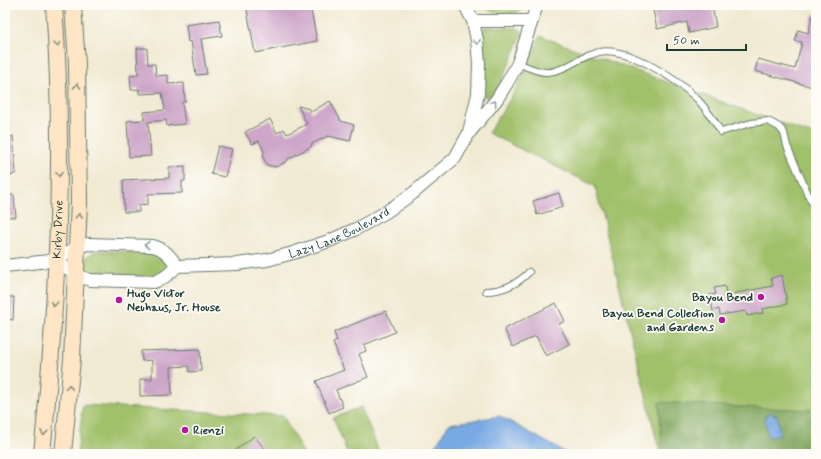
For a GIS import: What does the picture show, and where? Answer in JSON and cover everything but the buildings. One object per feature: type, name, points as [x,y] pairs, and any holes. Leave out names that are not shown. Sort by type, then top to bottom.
[{"type":"main road","name":"Kirby Drive","points":[[42,454],[52,356],[59,215],[58,65],[54,5]]},
{"type":"main road","name":"Kirby Drive","points":[[63,454],[72,359],[79,202],[77,64],[73,5]]},
{"type":"street","name":"Lazy Lane Boulevard","points":[[465,5],[473,21],[477,40],[479,71],[478,94],[469,133]]},
{"type":"street","name":"Lazy Lane Boulevard","points":[[177,266],[237,264],[268,260],[293,253],[329,241],[356,229],[386,212],[412,194],[455,158],[469,133],[496,99],[518,62],[537,5]]},
{"type":"street","points":[[473,21],[532,21]]},
{"type":"street","points":[[5,266],[57,260],[77,246],[91,244],[153,246],[160,248],[167,253],[177,266],[169,275],[154,282],[90,280],[76,275],[57,260]]},
{"type":"lane","points":[[518,62],[534,70],[547,73],[563,69],[583,58],[599,52],[614,51],[639,60],[683,86],[709,113],[721,132],[751,123],[768,121],[779,127],[784,133],[787,146],[810,199],[816,208]]},
{"type":"lane","points":[[486,291],[497,291],[522,280],[529,272]]},
{"type":"green space","points":[[483,5],[527,5],[511,14],[499,14]]},
{"type":"green space","points":[[486,27],[517,28],[521,30],[522,34],[502,80],[492,95],[487,98],[483,95],[485,57],[481,32]]},
{"type":"green space","name":"Bayou Bend Collection and Gardens","points":[[540,36],[816,136],[816,454],[660,454],[595,186],[488,133],[504,110],[517,86]]},
{"type":"green space","points":[[96,251],[155,252],[164,259],[166,269],[154,277],[92,274],[87,269],[84,260]]},
{"type":"green space","points":[[659,402],[816,410],[816,454],[662,454]]},
{"type":"green space","name":"Rienzi","points":[[83,405],[283,416],[304,454],[77,454]]},
{"type":"green space","points":[[361,407],[380,454],[348,454],[333,418]]},
{"type":"water","points":[[773,413],[773,415],[777,415],[780,435],[768,437],[765,417],[767,414]]},
{"type":"water","points":[[500,416],[568,454],[430,454],[449,424]]},
{"type":"place","name":"Bayou Bend","points":[[761,297]]},
{"type":"place","name":"Hugo Victor Neuhaus, Jr. House","points":[[119,300]]},
{"type":"place","name":"Bayou Bend Collection and Gardens","points":[[722,320]]},
{"type":"place","name":"Rienzi","points":[[185,430]]}]
